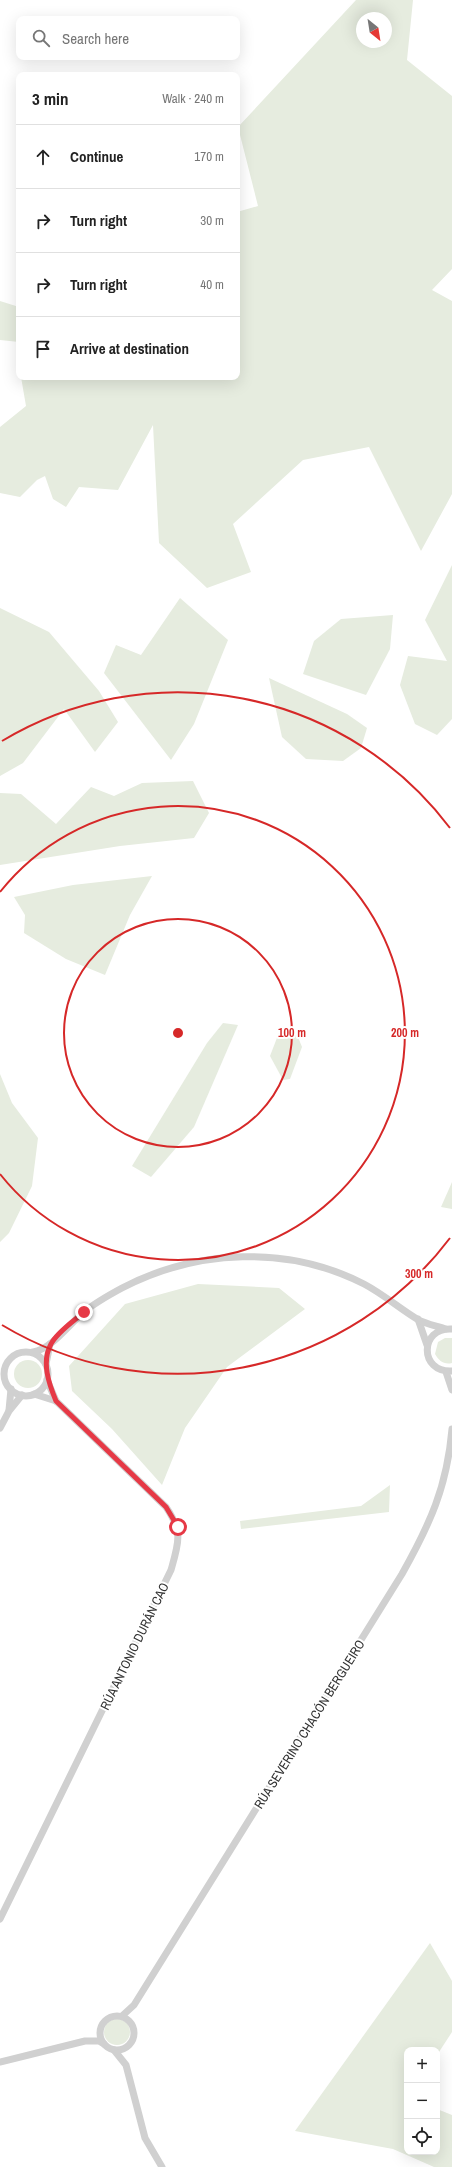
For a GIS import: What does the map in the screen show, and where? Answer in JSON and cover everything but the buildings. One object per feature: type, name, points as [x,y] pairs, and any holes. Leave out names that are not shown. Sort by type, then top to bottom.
[{"type":"street","points":[[0,1362],[22,1352],[38,1351],[50,1344],[84,1312],[123,1287],[150,1275],[181,1264],[233,1256],[261,1256],[291,1260],[339,1273],[384,1295],[418,1319],[449,1329]]},
{"type":"street","points":[[418,1319],[427,1345],[429,1360],[433,1366],[449,1372],[452,1390]]},
{"type":"street","points":[[427,1345],[434,1334],[449,1329]]},
{"type":"street","points":[[46,1364],[50,1344]]},
{"type":"street","points":[[0,1374],[11,1389],[22,1395],[34,1394],[43,1388],[47,1380],[48,1371],[46,1364],[41,1357],[33,1352]]},
{"type":"street","points":[[6,1382],[5,1369],[12,1357]]},
{"type":"street","name":"RÚA ANTONIO DURÁN CAO","points":[[0,1919],[171,1570],[178,1546],[178,1527],[166,1507],[56,1401],[47,1380]]},
{"type":"street","points":[[9,1410],[11,1389]]},
{"type":"street","name":"RÚA ANTONIO DURÁN CAO","points":[[34,1394],[56,1401]]},
{"type":"street","points":[[0,1428],[9,1410],[22,1395]]},
{"type":"street","name":"RÚA SEVERINO CHACÓN BERGUEIRO","points":[[122,2016],[134,2005],[402,1574],[422,1538],[444,1483],[449,1459],[452,1429]]},
{"type":"street","name":"RÚA SEVERINO CHACÓN BERGUEIRO","points":[[132,2024],[134,2005]]},
{"type":"street","points":[[0,2062],[85,2041],[100,2030],[106,2020],[116,2016],[122,2016],[132,2024],[134,2034],[133,2039],[127,2047],[126,2065],[145,2138],[162,2167]]},
{"type":"street","points":[[100,2030],[104,2044]]},
{"type":"street","points":[[85,2041],[104,2044],[114,2050],[126,2065]]},
{"type":"street","points":[[114,2050],[127,2047]]},
{"type":"shaded area","points":[[356,0],[413,0],[407,60],[452,96],[452,269],[432,290],[452,301],[452,494],[421,551],[369,447],[303,460],[233,524],[251,572],[207,588],[159,543],[153,425],[118,490],[79,487],[66,507],[53,499],[45,476],[37,480],[20,497],[0,493],[0,427],[26,406],[22,380],[240,380],[240,211],[258,206],[240,135],[240,125]]},
{"type":"shaded area","points":[[0,301],[16,306],[16,342],[0,340]]},
{"type":"shaded area","points":[[452,565],[452,719],[437,735],[415,724],[400,685],[408,656],[447,661],[425,620]]},
{"type":"shaded area","points":[[180,598],[228,640],[194,724],[171,760],[104,673],[116,645],[141,655]]},
{"type":"shaded area","points":[[0,608],[49,632],[99,691],[118,722],[95,752],[64,709],[23,763],[0,776]]},
{"type":"shaded area","points":[[393,615],[390,649],[366,695],[303,674],[314,641],[341,619]]},
{"type":"shaded area","points":[[269,678],[347,714],[367,728],[361,748],[343,761],[306,759],[282,737]]},
{"type":"shaded area","points":[[193,781],[209,813],[194,838],[120,846],[0,865],[0,793],[21,794],[56,824],[91,787],[114,796],[142,783]]},
{"type":"shaded area","points":[[152,876],[130,915],[105,975],[66,959],[24,933],[25,915],[14,897],[73,885]]},
{"type":"shaded area","points":[[223,1023],[238,1025],[194,1127],[151,1177],[132,1166],[207,1043]]},
{"type":"shaded area","points":[[294,1027],[302,1047],[290,1079],[283,1080],[270,1056],[280,1030]]},
{"type":"shaded area","points":[[0,1074],[12,1103],[38,1138],[32,1186],[9,1233],[0,1242]]},
{"type":"shaded area","points":[[452,1182],[452,1209],[441,1207]]},
{"type":"shaded area","points":[[198,1284],[279,1288],[305,1309],[227,1367],[185,1428],[162,1485],[112,1429],[72,1391],[69,1366],[125,1304]]},
{"type":"shaded area","points":[[445,1338],[452,1338],[452,1363],[442,1362],[435,1354],[438,1342]]},
{"type":"shaded area","points":[[28,1360],[38,1364],[42,1374],[38,1384],[28,1388],[18,1384],[14,1374],[18,1364]]},
{"type":"shaded area","points":[[390,1485],[389,1512],[241,1529],[240,1521],[361,1506]]},
{"type":"shaded area","points":[[430,1943],[452,1981],[452,2032],[440,2050],[440,2047],[404,2047],[404,2154],[393,2149],[295,2131]]},
{"type":"shaded area","points":[[117,2019],[126,2023],[130,2032],[126,2041],[117,2045],[108,2041],[104,2032],[108,2023]]},
{"type":"shaded area","points":[[440,2110],[452,2115],[452,2167],[434,2167],[407,2155],[440,2155]]},
{"type":"route","points":[[84,1312],[50,1344],[46,1364],[48,1371],[47,1380],[56,1401],[166,1507],[178,1527]]}]
